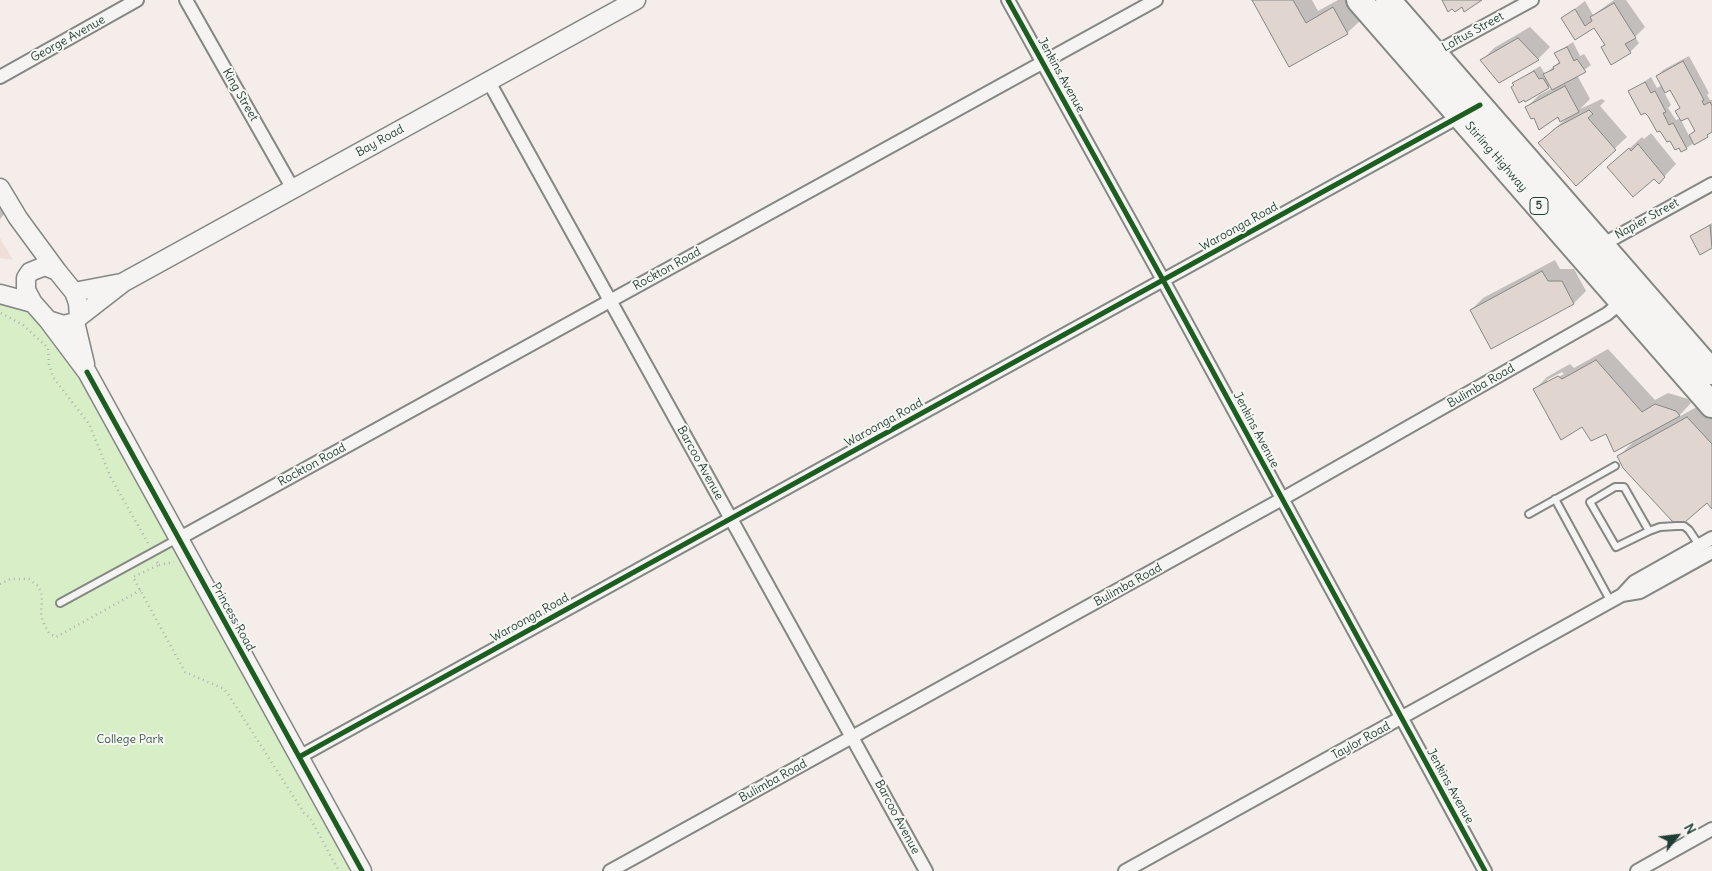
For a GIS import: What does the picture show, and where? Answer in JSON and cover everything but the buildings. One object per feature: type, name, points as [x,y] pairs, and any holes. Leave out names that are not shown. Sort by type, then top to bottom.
[{"type":"highway","name":"Stirling Highway","points":[[1359,0],[1425,59],[1630,294],[1712,405]]},
{"type":"highway","name":"Stirling Highway","points":[[1388,0],[1425,59]]},
{"type":"highway","name":"Stirling Highway","points":[[1630,294],[1712,372]]},
{"type":"street","name":"George Avenue","points":[[0,77],[137,0]]},
{"type":"street","name":"King Street","points":[[186,0],[293,189]]},
{"type":"street","name":"Bay Road","points":[[77,319],[124,282],[636,0]]},
{"type":"street","name":"Jenkins Avenue","points":[[1008,0],[1485,871]]},
{"type":"street","name":"Rockton Road","points":[[178,539],[1156,0]]},
{"type":"street","name":"Loftus Street","points":[[1425,59],[1532,0]]},
{"type":"street","name":"Barcoo Avenue","points":[[489,82],[854,737],[926,871]]},
{"type":"street","name":"Waroonga Road","points":[[298,757],[1470,111]]},
{"type":"street","name":"Napier Street","points":[[1593,252],[1712,184]]},
{"type":"street","points":[[0,188],[18,218],[74,292],[78,303],[77,319],[64,325],[48,320],[33,303],[26,290],[31,273],[18,218]]},
{"type":"street","points":[[0,286],[45,266],[57,271]]},
{"type":"street","name":"Bay Road","points":[[74,292],[124,282]]},
{"type":"street","points":[[0,294],[33,303]]},
{"type":"street","name":"Bulimba Road","points":[[610,871],[1282,500],[1607,314],[1630,294]]},
{"type":"street","name":"Princess Road","points":[[77,319],[87,372]]},
{"type":"street","name":"Princess Road","points":[[48,320],[87,372],[362,871]]},
{"type":"street","name":"Taylor Road","points":[[1622,596],[1634,582],[1712,538]]},
{"type":"street","name":"Taylor Road","points":[[1125,871],[1622,596],[1640,592],[1712,552]]},
{"type":"street","points":[[1637,871],[1712,829]]},
{"type":"lane","points":[[1529,514],[1616,466]]},
{"type":"lane","points":[[1649,531],[1624,487],[1615,487],[1590,502],[1616,548],[1660,527],[1684,526],[1690,530],[1699,545]]},
{"type":"lane","points":[[1555,499],[1611,602]]},
{"type":"lane","points":[[60,603],[178,539]]},
{"type":"path","points":[[0,312],[9,315],[48,348],[49,365],[53,377],[89,424],[111,478],[159,565]]},
{"type":"path","points":[[180,560],[159,565],[133,577],[185,672],[224,689],[228,694],[304,813],[310,818],[339,871]]},
{"type":"shaded area","points":[[0,238],[13,260],[0,258]]},
{"type":"green space","name":"College Park","points":[[0,302],[32,312],[59,347],[83,384],[350,871],[0,871]]},
{"type":"cycle path","points":[[1008,0],[1485,871]]},
{"type":"cycle path","points":[[299,757],[1480,105]]},
{"type":"cycle path","points":[[87,372],[362,871]]}]
